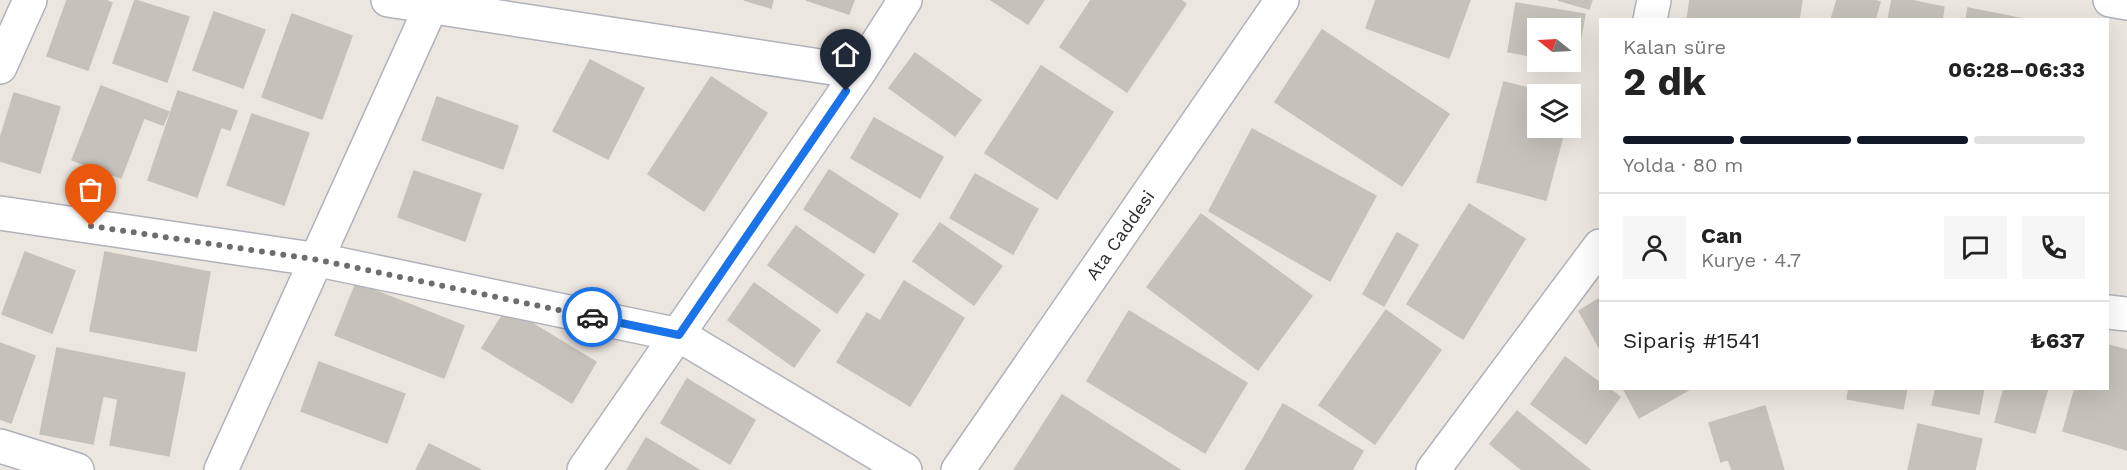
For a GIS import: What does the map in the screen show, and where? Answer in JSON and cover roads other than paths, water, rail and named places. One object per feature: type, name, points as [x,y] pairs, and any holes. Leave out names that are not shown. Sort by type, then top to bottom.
[{"type":"street","points":[[0,67],[30,0]]},
{"type":"street","points":[[388,0],[433,3],[859,72]]},
{"type":"street","points":[[584,470],[859,72],[905,0]]},
{"type":"street","name":"Ata Caddesi","points":[[958,470],[1282,0]]},
{"type":"street","points":[[1650,18],[1654,0]]},
{"type":"street","points":[[2110,0],[2127,3]]},
{"type":"street","points":[[221,470],[319,260],[433,3]]},
{"type":"street","points":[[0,213],[319,260],[679,335],[905,470]]},
{"type":"street","points":[[1433,470],[1599,247]]},
{"type":"street","points":[[2109,312],[2127,314]]},
{"type":"street","points":[[0,446],[77,470]]}]
